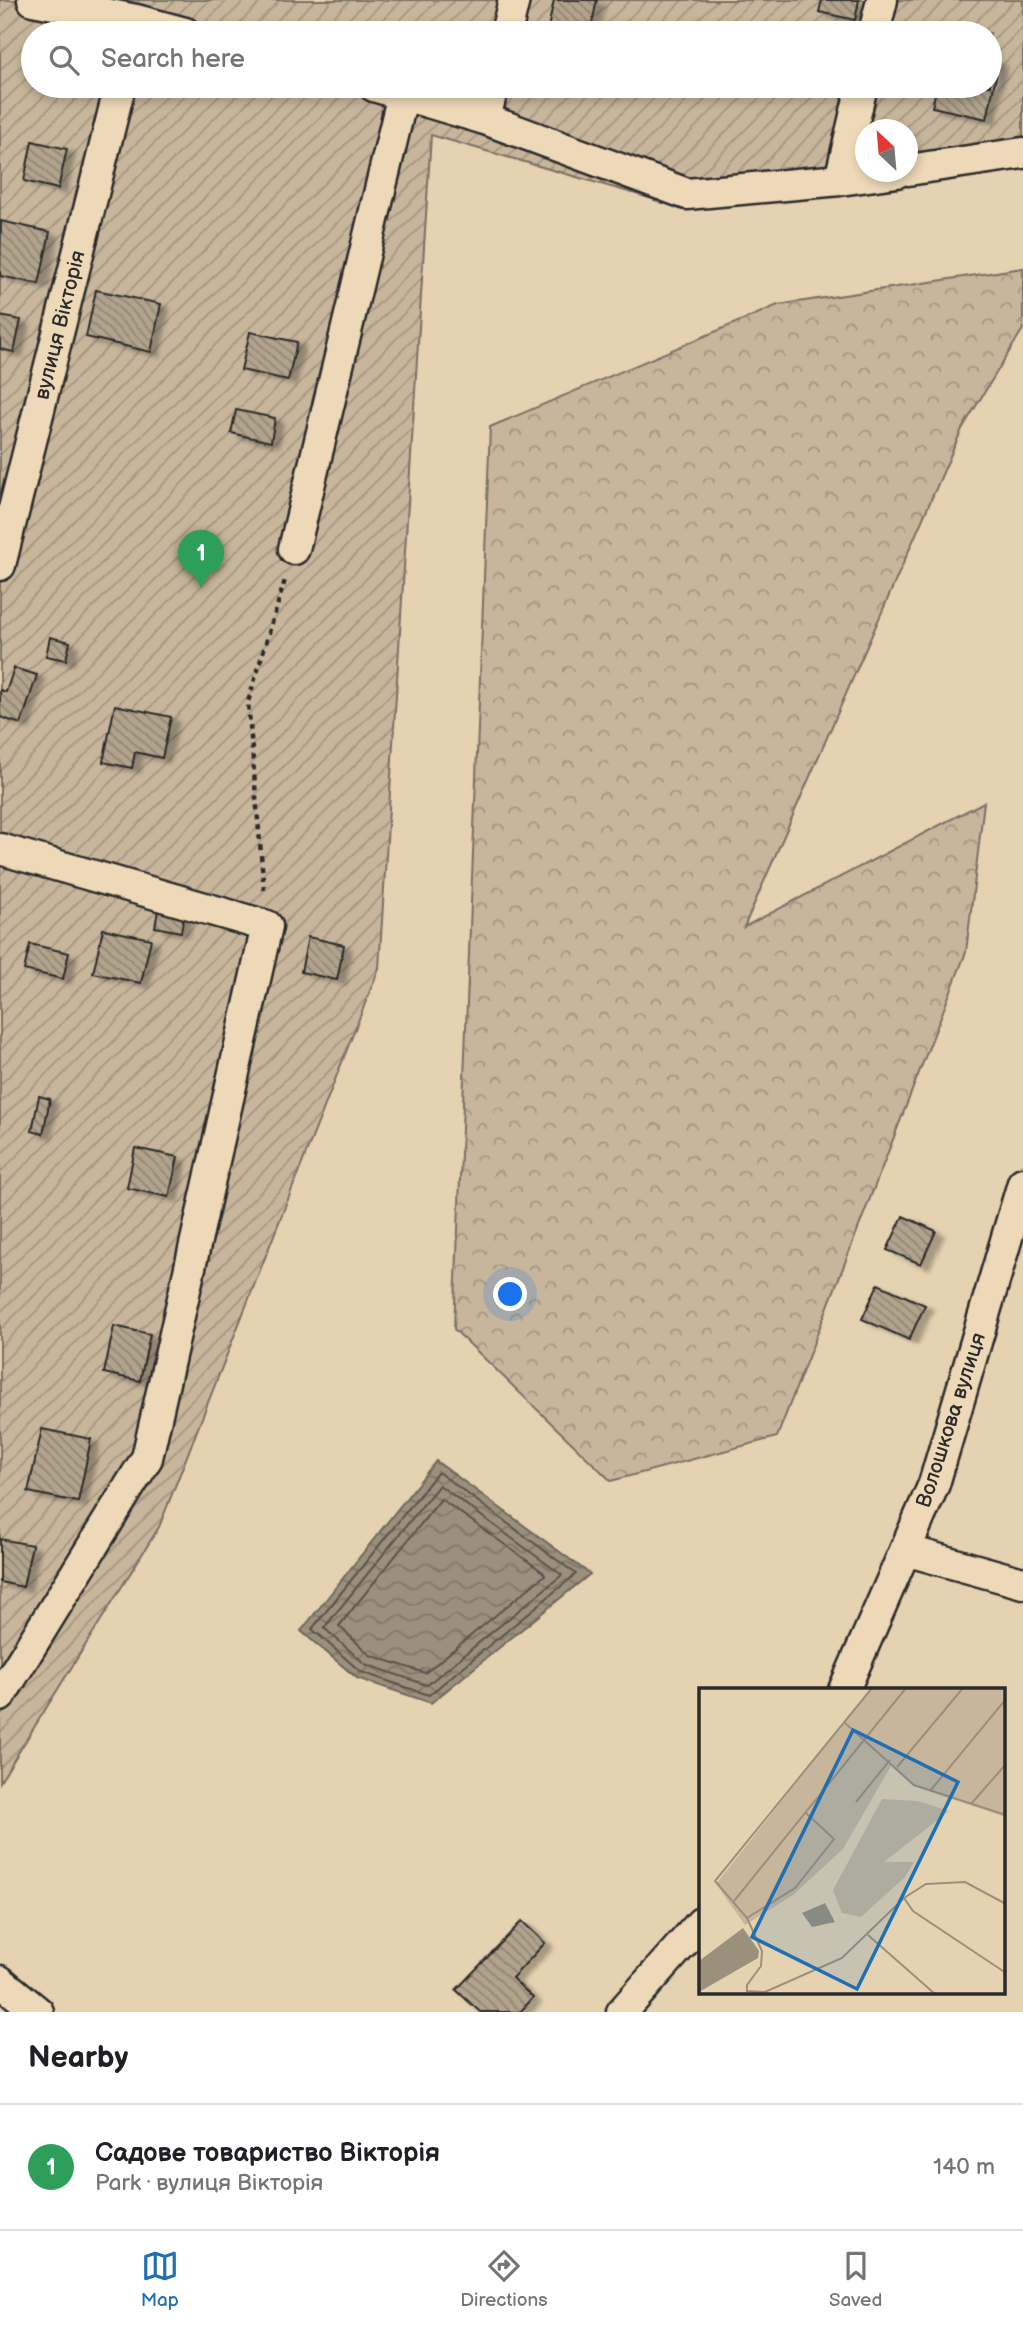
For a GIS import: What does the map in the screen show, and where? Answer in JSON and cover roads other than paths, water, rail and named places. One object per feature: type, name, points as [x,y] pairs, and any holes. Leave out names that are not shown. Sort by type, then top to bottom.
[{"type":"street","points":[[33,0],[136,18]]},
{"type":"street","points":[[509,21],[514,0]]},
{"type":"street","points":[[877,21],[881,0]]},
{"type":"street","name":"вулиця Вікторія","points":[[0,565],[117,98]]},
{"type":"street","points":[[294,548],[402,98]]},
{"type":"street","points":[[416,98],[485,119],[687,194],[855,178]]},
{"type":"street","points":[[485,119],[490,98]]},
{"type":"street","points":[[840,180],[859,98]]},
{"type":"street","points":[[918,169],[1023,153]]},
{"type":"street","points":[[0,849],[267,926],[147,1458],[0,1696]]},
{"type":"street","name":"Волошкова вулиця","points":[[845,1688],[934,1484],[1023,1183]]},
{"type":"street","points":[[905,1550],[1023,1583]]},
{"type":"street","points":[[622,2012],[699,1925]]},
{"type":"street","points":[[0,1981],[38,2012]]},
{"type":"water","points":[[436,1461],[590,1574],[431,1703],[357,1678],[301,1631]]},
{"type":"place","name":"Садове товариство Вікторія","points":[[201,588]]}]
